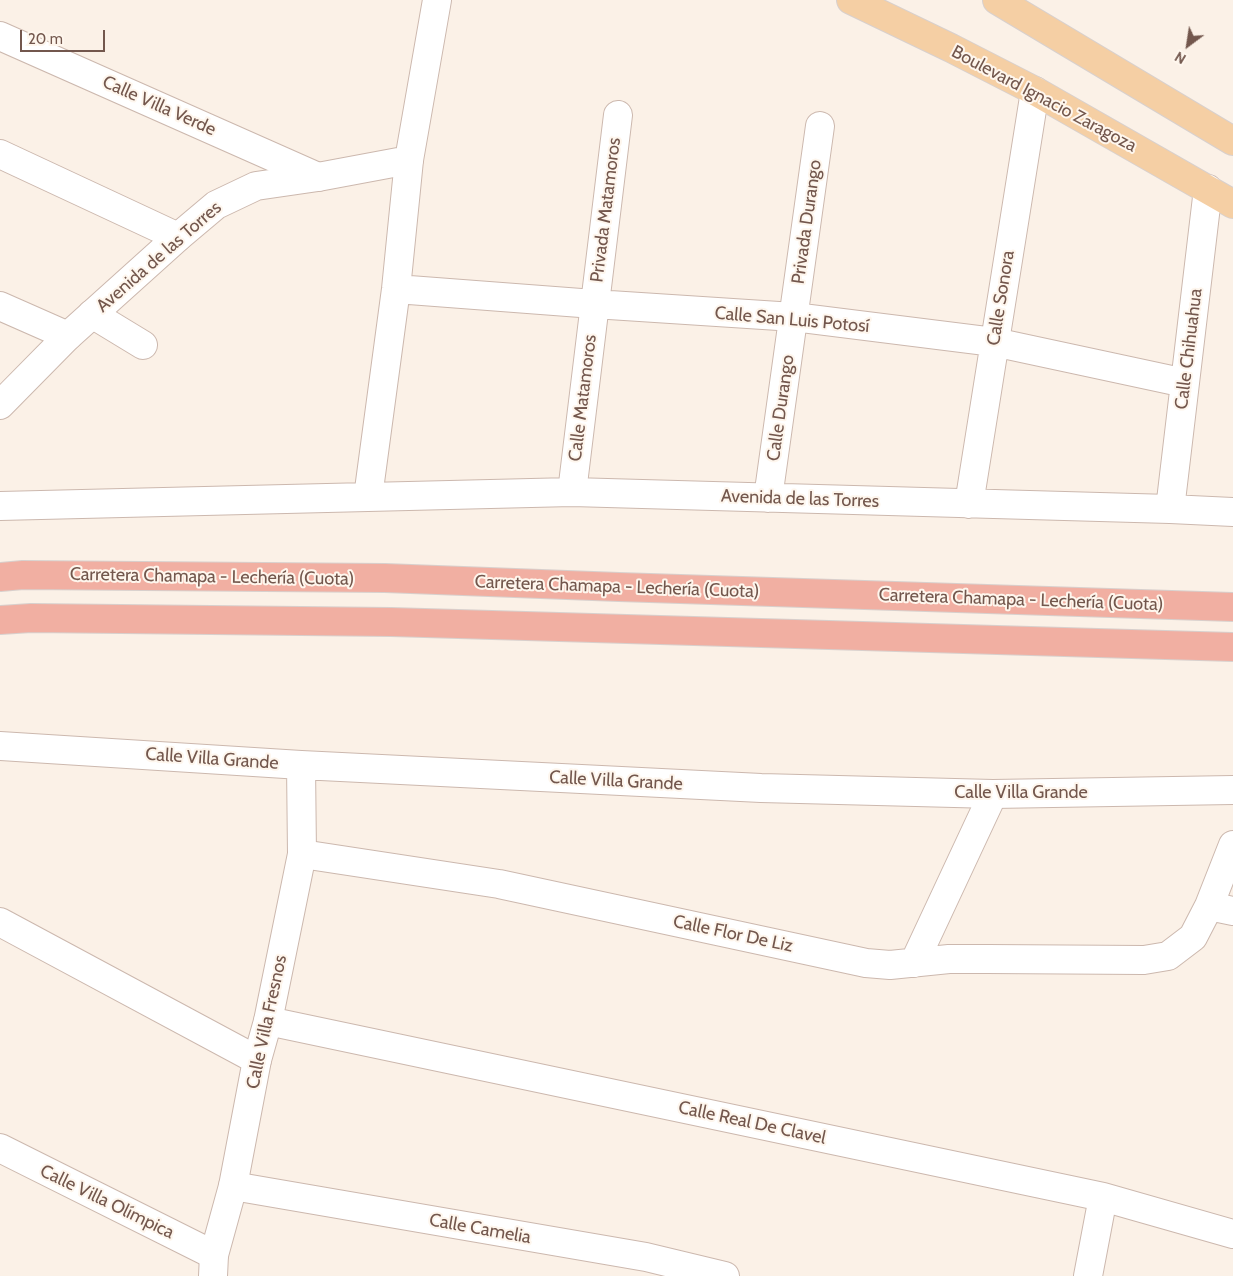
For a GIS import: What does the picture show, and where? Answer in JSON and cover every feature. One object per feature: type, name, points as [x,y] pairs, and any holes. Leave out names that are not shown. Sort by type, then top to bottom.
[{"type":"highway","name":"Carretera Chamapa - Lechería (Cuota)","points":[[0,577],[33,575],[385,578],[629,588],[1233,607]]},
{"type":"highway","points":[[0,620],[31,618],[391,622],[1233,647]]},
{"type":"main road","name":"Boulevard Ignacio Zaragoza","points":[[851,0],[951,48],[1035,92],[1233,204]]},
{"type":"main road","points":[[997,0],[1233,141]]},
{"type":"street","points":[[368,497],[396,289],[409,160],[437,0]]},
{"type":"street","name":"Calle Villa Verde","points":[[0,36],[318,177]]},
{"type":"street","name":"Calle Sonora","points":[[969,504],[1035,92]]},
{"type":"street","name":"Privada Matamoros","points":[[594,304],[618,115]]},
{"type":"street","name":"Privada Durango","points":[[794,317],[820,126]]},
{"type":"street","points":[[0,154],[178,236]]},
{"type":"street","name":"Avenida de las Torres","points":[[0,405],[68,336],[216,204],[256,186],[318,177],[409,160]]},
{"type":"street","name":"Calle Chihuahua","points":[[1170,510],[1208,189]]},
{"type":"street","name":"Calle San Luis Potosí","points":[[396,289],[794,317],[994,342],[1185,383]]},
{"type":"street","name":"Calle Matamoros","points":[[572,492],[594,304]]},
{"type":"street","points":[[0,306],[68,336]]},
{"type":"street","points":[[92,314],[143,346]]},
{"type":"street","name":"Calle Durango","points":[[768,498],[794,317]]},
{"type":"street","name":"Avenida de las Torres","points":[[0,506],[572,492],[1233,512]]},
{"type":"street","name":"Calle Villa Grande","points":[[0,746],[301,765],[761,788],[993,794],[1233,790]]},
{"type":"street","name":"Calle Villa Fresnos","points":[[214,1265],[233,1186],[257,1060],[268,1021],[302,854],[301,765]]},
{"type":"street","points":[[914,963],[993,794]]},
{"type":"street","points":[[1221,909],[1233,845]]},
{"type":"street","name":"Calle Flor De Liz","points":[[302,854],[499,884],[866,963],[890,965],[968,959],[1144,960],[1168,956],[1192,937],[1221,909]]},
{"type":"street","points":[[0,922],[257,1060]]},
{"type":"street","name":"Calle Real De Clavel","points":[[268,1021],[1103,1197],[1233,1234]]},
{"type":"street","name":"Calle Villa Olímpica","points":[[0,1148],[214,1265]]},
{"type":"street","name":"Calle Camelia","points":[[233,1186],[646,1257],[725,1276]]},
{"type":"street","points":[[1088,1276],[1103,1197]]}]
